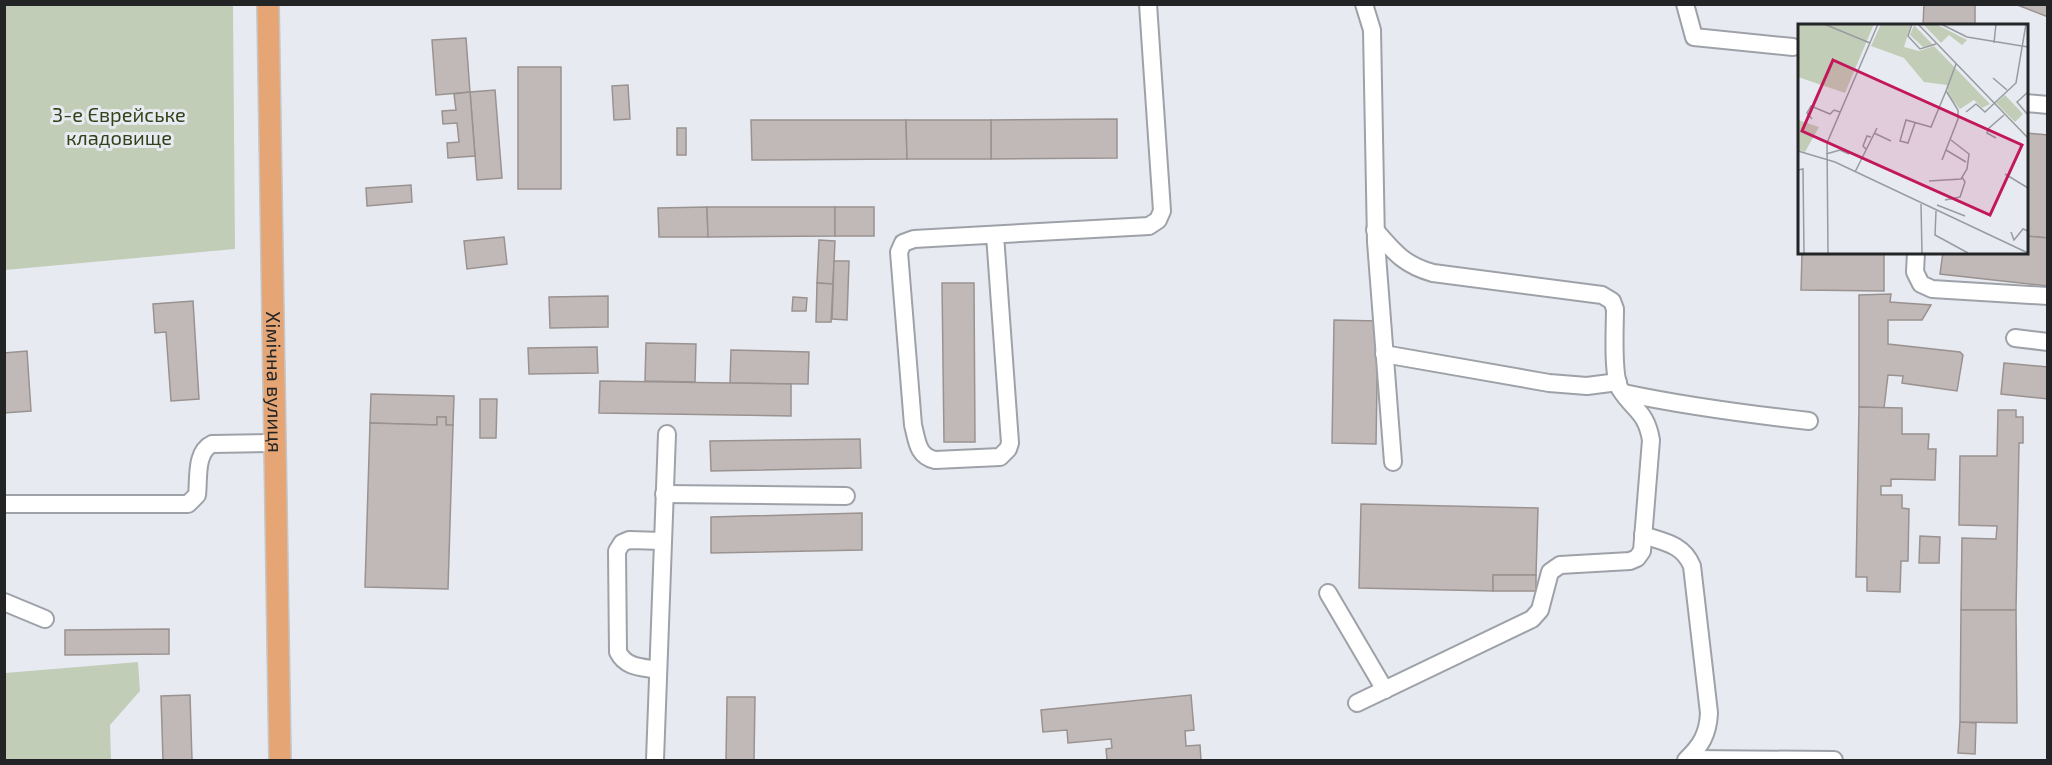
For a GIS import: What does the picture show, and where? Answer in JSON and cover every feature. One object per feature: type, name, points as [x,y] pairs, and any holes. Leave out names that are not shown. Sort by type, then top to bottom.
[{"type":"main road","name":"Хімічна вулиця","points":[[268,4],[280,760]]},
{"type":"lane","points":[[995,235],[1010,443],[1008,449],[1000,457],[928,459],[920,452],[913,425],[899,252],[903,243],[914,239],[1149,226],[1158,220],[1162,211],[1148,4]]},
{"type":"lane","points":[[1364,4],[1372,30],[1375,230],[1393,462]]},
{"type":"lane","points":[[1685,4],[1694,37],[1793,47]]},
{"type":"lane","points":[[2028,103],[2048,105]]},
{"type":"lane","points":[[1357,703],[1532,619],[1540,610],[1550,572],[1560,565],[1630,561],[1637,558],[1642,551],[1651,440],[1648,424],[1621,387],[1615,309],[1612,301],[1602,295],[1432,273],[1416,268],[1397,256],[1375,230]]},
{"type":"lane","points":[[1916,254],[1915,272],[1921,284],[1932,289],[2048,296]]},
{"type":"lane","points":[[2015,338],[2048,342]]},
{"type":"lane","points":[[1384,354],[1549,383],[1621,387],[1672,404],[1809,421]]},
{"type":"lane","points":[[655,760],[667,434]]},
{"type":"lane","points":[[4,504],[188,504],[197,495],[201,455],[205,447],[212,444],[274,443]]},
{"type":"lane","points":[[664,494],[846,496]]},
{"type":"lane","points":[[1643,535],[1678,547],[1688,555],[1692,566],[1709,713],[1704,739],[1687,760]]},
{"type":"lane","points":[[658,670],[630,665],[622,661],[618,652],[617,551],[622,543],[629,540],[663,541]]},
{"type":"lane","points":[[1328,593],[1385,690]]},
{"type":"lane","points":[[4,602],[45,619]]},
{"type":"lane","points":[[1687,760],[1834,760]]},
{"type":"green space","name":"3-е Єврейське кладовище","points":[[5,4],[233,5],[235,249],[5,270]]},
{"type":"green space","points":[[138,662],[140,691],[110,725],[111,760],[5,760],[5,673]]},
{"type":"building","points":[[1924,4],[1975,4],[1975,24],[1923,24]]},
{"type":"building","points":[[2015,4],[2048,4],[2048,17]]},
{"type":"building","points":[[466,38],[470,92],[436,95],[432,40]]},
{"type":"building","points":[[518,67],[561,67],[561,189],[518,189]]},
{"type":"building","points":[[628,85],[630,119],[614,120],[612,86]]},
{"type":"building","points":[[495,90],[502,178],[477,180],[470,92]]},
{"type":"building","points":[[470,92],[475,156],[448,158],[447,143],[459,142],[457,123],[443,124],[442,111],[456,110],[454,94]]},
{"type":"building","points":[[1117,119],[1117,158],[991,159],[991,120]]},
{"type":"building","points":[[751,120],[906,120],[907,159],[752,160]]},
{"type":"building","points":[[906,120],[991,120],[991,159],[907,159]]},
{"type":"building","points":[[677,128],[686,128],[686,155],[677,155]]},
{"type":"building","points":[[2028,133],[2048,135],[2048,238],[2028,236]]},
{"type":"building","points":[[411,185],[412,202],[367,206],[366,188]]},
{"type":"building","points":[[707,207],[708,237],[659,237],[658,208]]},
{"type":"building","points":[[707,207],[835,207],[835,236],[708,237]]},
{"type":"building","points":[[835,207],[874,207],[874,236],[835,236]]},
{"type":"building","points":[[2028,236],[2048,238],[2048,286],[1940,274],[1943,254],[2028,254]]},
{"type":"building","points":[[504,237],[507,264],[467,269],[464,241]]},
{"type":"building","points":[[819,240],[835,241],[833,284],[817,283]]},
{"type":"building","points":[[1802,254],[1884,254],[1884,291],[1801,290]]},
{"type":"building","points":[[834,261],[849,261],[847,320],[832,319]]},
{"type":"building","points":[[817,283],[833,284],[831,322],[816,322]]},
{"type":"building","points":[[942,283],[974,283],[975,442],[944,442]]},
{"type":"building","points":[[1891,294],[1890,302],[1931,305],[1922,320],[1888,320],[1888,344],[1960,352],[1963,355],[1957,391],[1902,383],[1903,376],[1888,375],[1884,408],[1859,407],[1859,295]]},
{"type":"building","points":[[608,296],[608,327],[550,328],[549,297]]},
{"type":"building","points":[[793,297],[807,298],[806,311],[792,311]]},
{"type":"building","points":[[193,301],[199,399],[171,401],[166,332],[155,333],[153,304]]},
{"type":"building","points":[[1334,320],[1378,321],[1376,444],[1332,443]]},
{"type":"building","points":[[646,343],[696,344],[695,382],[645,381]]},
{"type":"building","points":[[597,347],[598,373],[529,374],[528,348]]},
{"type":"building","points":[[731,350],[809,352],[808,384],[730,383]]},
{"type":"building","points":[[27,351],[31,411],[4,413],[4,353]]},
{"type":"building","points":[[2004,363],[2048,367],[2048,399],[2001,394]]},
{"type":"building","points":[[600,381],[791,384],[791,416],[599,413]]},
{"type":"building","points":[[371,394],[454,396],[453,425],[446,425],[446,417],[437,417],[437,425],[370,423]]},
{"type":"building","points":[[480,399],[497,399],[496,438],[480,438]]},
{"type":"building","points":[[1859,407],[1902,408],[1902,434],[1929,434],[1928,449],[1936,449],[1935,480],[1891,479],[1891,486],[1881,486],[1881,495],[1902,495],[1902,508],[1909,509],[1908,561],[1901,561],[1900,592],[1867,591],[1867,577],[1856,577]]},
{"type":"building","points":[[1998,410],[2016,410],[2016,417],[2023,417],[2023,443],[2019,443],[2016,610],[1961,610],[1962,538],[1996,539],[1997,526],[1959,525],[1960,456],[1997,456]]},
{"type":"building","points":[[437,417],[446,417],[446,425],[453,425],[448,589],[365,587],[370,423],[437,425]]},
{"type":"building","points":[[860,439],[861,468],[711,471],[710,441]]},
{"type":"building","points":[[1361,504],[1538,508],[1536,575],[1493,575],[1493,591],[1359,588]]},
{"type":"building","points":[[862,513],[862,550],[711,553],[711,517]]},
{"type":"building","points":[[1920,536],[1940,537],[1939,563],[1919,563]]},
{"type":"building","points":[[1493,575],[1536,575],[1536,591],[1493,591]]},
{"type":"building","points":[[1961,610],[2016,610],[2017,723],[1960,722]]},
{"type":"building","points":[[169,629],[169,654],[65,655],[65,630]]},
{"type":"building","points":[[190,695],[192,760],[163,760],[161,696]]},
{"type":"building","points":[[1191,695],[1194,730],[1185,731],[1186,746],[1200,745],[1201,760],[1107,760],[1106,749],[1112,748],[1111,739],[1068,743],[1067,730],[1043,732],[1041,710]]},
{"type":"building","points":[[727,697],[755,697],[754,760],[726,760]]},
{"type":"building","points":[[1960,722],[1976,723],[1975,754],[1958,753]]}]
